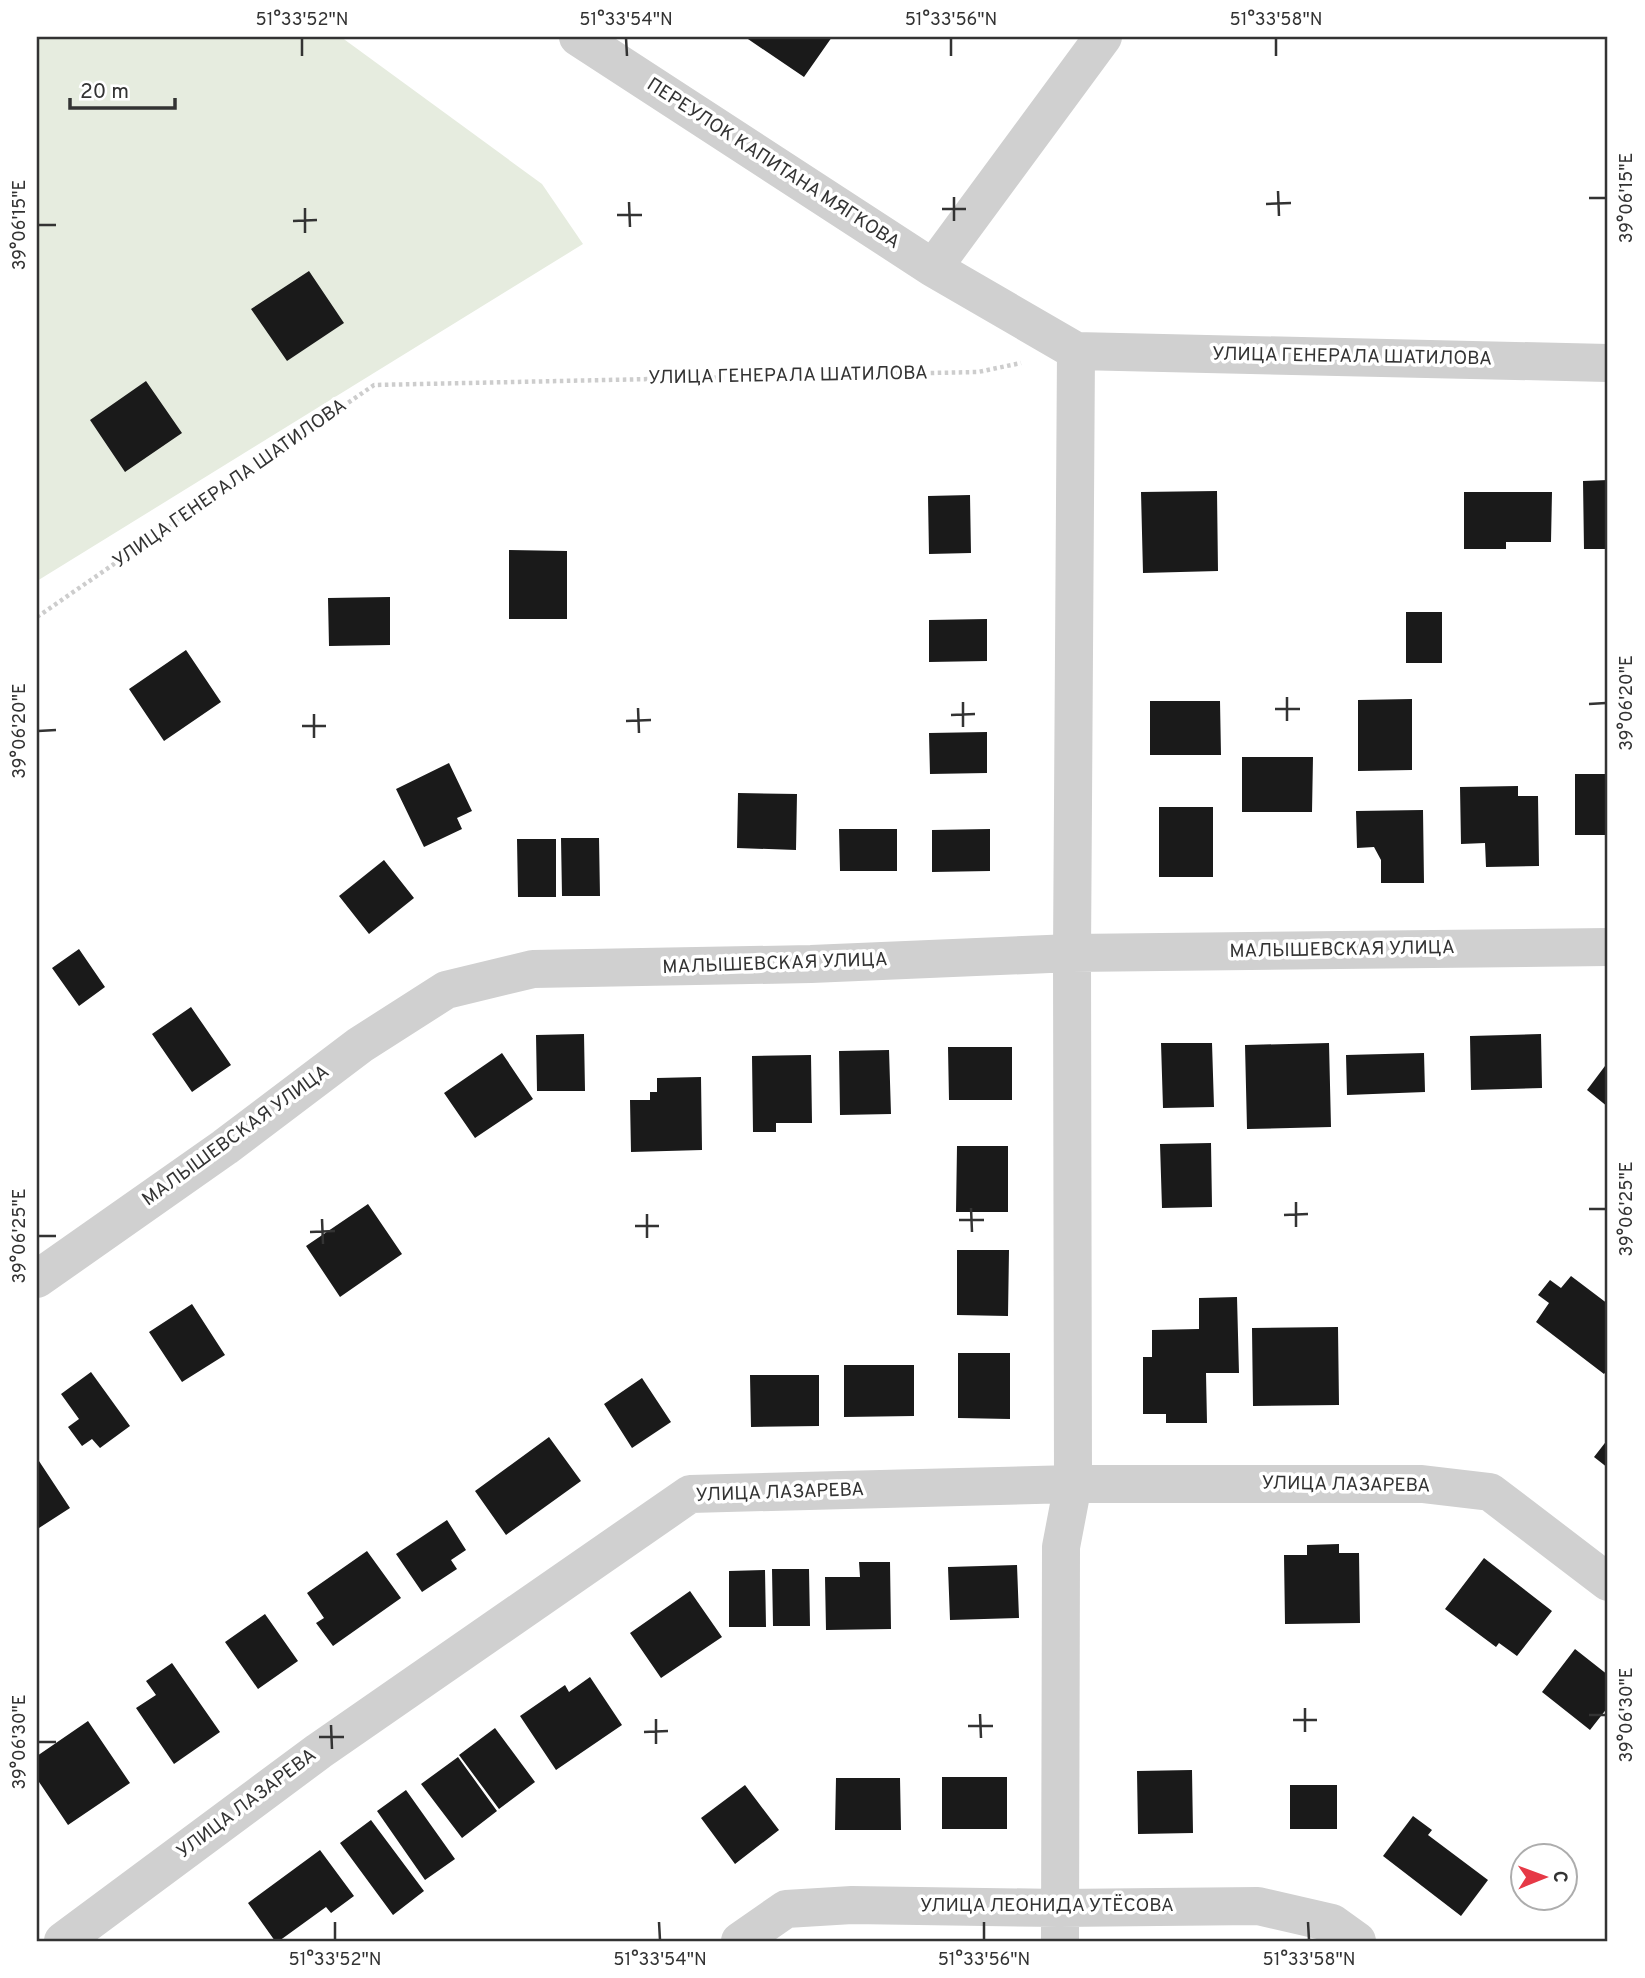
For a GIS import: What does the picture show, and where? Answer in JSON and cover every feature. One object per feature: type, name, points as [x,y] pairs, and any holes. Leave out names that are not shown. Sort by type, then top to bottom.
[{"type":"street","name":"ПЕРЕУЛОК КАПИТАНА МЯГКОВА","points":[[578,37],[933,268],[1076,351]]},
{"type":"street","points":[[933,268],[1103,37]]},
{"type":"street","points":[[1060,1925],[1060,1547],[1073,1484],[1072,953],[1076,351]]},
{"type":"street","name":"УЛИЦА ГЕНЕРАЛА ШАТИЛОВА","points":[[1076,351],[1608,363]]},
{"type":"street","name":"МАЛЫШЕВСКАЯ УЛИЦА","points":[[37,1279],[225,1147],[360,1045],[446,990],[533,969],[811,964],[1072,953],[1608,947]]},
{"type":"street","name":"УЛИЦА ЛАЗАРЕВА","points":[[63,1941],[319,1751],[690,1494],[1073,1484],[1422,1484],[1490,1492],[1608,1582]]},
{"type":"street","name":"УЛИЦА ЛЕОНИДА УТЁСОВА","points":[[740,1941],[786,1909],[852,1905],[1060,1925],[1258,1906],[1332,1923],[1357,1941]]},
{"type":"path","name":"УЛИЦА ГЕНЕРАЛА ШАТИЛОВА","points":[[37,617],[374,385],[978,372],[1076,351]]},
{"type":"shaded area","points":[[37,37],[341,37],[542,184],[583,244],[37,581]]},
{"type":"building","points":[[745,37],[832,37],[804,77]]},
{"type":"building","points":[[309,271],[344,323],[287,361],[251,309]]},
{"type":"building","points":[[146,381],[182,433],[125,472],[90,420]]},
{"type":"building","points":[[1608,480],[1608,549],[1584,549],[1583,481]]},
{"type":"building","points":[[1217,491],[1218,571],[1143,573],[1141,492]]},
{"type":"building","points":[[1464,492],[1552,492],[1551,542],[1506,542],[1506,549],[1464,549]]},
{"type":"building","points":[[970,495],[971,553],[929,554],[928,496]]},
{"type":"building","points":[[509,550],[567,551],[567,619],[509,619]]},
{"type":"building","points":[[390,597],[390,645],[329,646],[328,598]]},
{"type":"building","points":[[1406,612],[1442,612],[1442,663],[1406,663]]},
{"type":"building","points":[[987,619],[987,661],[929,662],[929,620]]},
{"type":"building","points":[[186,650],[221,702],[164,741],[129,689]]},
{"type":"building","points":[[1412,699],[1412,770],[1358,771],[1358,700]]},
{"type":"building","points":[[1150,701],[1220,701],[1221,755],[1150,755]]},
{"type":"building","points":[[987,732],[987,773],[930,774],[929,733]]},
{"type":"building","points":[[1242,757],[1313,757],[1312,812],[1242,812]]},
{"type":"building","points":[[449,763],[472,811],[457,818],[462,829],[424,847],[396,789]]},
{"type":"building","points":[[1575,774],[1608,774],[1608,835],[1575,835]]},
{"type":"building","points":[[1518,786],[1518,796],[1538,796],[1539,866],[1486,867],[1485,843],[1461,844],[1460,787]]},
{"type":"building","points":[[738,793],[797,794],[796,850],[737,848]]},
{"type":"building","points":[[1159,807],[1213,807],[1213,877],[1159,877]]},
{"type":"building","points":[[1423,810],[1424,883],[1381,883],[1381,860],[1374,847],[1357,848],[1356,811]]},
{"type":"building","points":[[839,829],[897,829],[897,871],[840,871]]},
{"type":"building","points":[[990,829],[990,871],[932,872],[932,830]]},
{"type":"building","points":[[561,838],[599,838],[600,896],[562,896]]},
{"type":"building","points":[[517,839],[556,839],[556,897],[518,897]]},
{"type":"building","points":[[384,860],[414,898],[369,934],[339,896]]},
{"type":"building","points":[[79,949],[105,987],[79,1006],[52,968]]},
{"type":"building","points":[[191,1007],[231,1065],[192,1092],[152,1034]]},
{"type":"building","points":[[584,1034],[585,1091],[537,1091],[536,1035]]},
{"type":"building","points":[[1541,1034],[1542,1088],[1471,1090],[1470,1036]]},
{"type":"building","points":[[1161,1043],[1212,1043],[1214,1107],[1163,1108]]},
{"type":"building","points":[[1329,1043],[1331,1127],[1247,1129],[1245,1045]]},
{"type":"building","points":[[948,1047],[1012,1047],[1012,1100],[949,1100]]},
{"type":"building","points":[[889,1050],[891,1114],[840,1115],[839,1051]]},
{"type":"building","points":[[502,1053],[533,1099],[475,1138],[444,1093]]},
{"type":"building","points":[[1424,1053],[1425,1092],[1347,1095],[1346,1055]]},
{"type":"building","points":[[811,1055],[812,1123],[776,1123],[776,1132],[753,1132],[752,1056]]},
{"type":"building","points":[[1608,1062],[1608,1107],[1587,1090]]},
{"type":"building","points":[[701,1077],[702,1150],[631,1152],[630,1100],[650,1100],[650,1092],[657,1092],[657,1078]]},
{"type":"building","points":[[1211,1143],[1212,1207],[1162,1208],[1160,1144]]},
{"type":"building","points":[[957,1146],[1008,1146],[1008,1212],[956,1212]]},
{"type":"building","points":[[368,1204],[402,1254],[340,1297],[306,1246]]},
{"type":"building","points":[[957,1250],[1009,1250],[1008,1316],[957,1315]]},
{"type":"building","points":[[1571,1276],[1608,1304],[1608,1369],[1604,1374],[1536,1322],[1549,1303],[1538,1295],[1550,1280],[1561,1288]]},
{"type":"building","points":[[1237,1297],[1239,1373],[1206,1373],[1207,1423],[1166,1423],[1166,1414],[1143,1414],[1143,1357],[1152,1357],[1152,1330],[1199,1329],[1199,1298]]},
{"type":"building","points":[[192,1304],[225,1355],[182,1382],[149,1332]]},
{"type":"building","points":[[1338,1327],[1339,1405],[1253,1406],[1252,1328]]},
{"type":"building","points":[[958,1353],[1010,1353],[1010,1419],[958,1418]]},
{"type":"building","points":[[844,1365],[914,1365],[914,1416],[844,1417]]},
{"type":"building","points":[[91,1372],[130,1426],[100,1448],[92,1439],[82,1446],[68,1427],[79,1419],[61,1394]]},
{"type":"building","points":[[750,1375],[819,1375],[819,1426],[751,1427]]},
{"type":"building","points":[[642,1378],[671,1422],[632,1448],[604,1404]]},
{"type":"building","points":[[549,1437],[581,1481],[506,1535],[475,1491]]},
{"type":"building","points":[[1608,1439],[1608,1468],[1594,1457]]},
{"type":"building","points":[[37,1458],[70,1508],[39,1528],[37,1525]]},
{"type":"building","points":[[447,1520],[466,1550],[451,1560],[457,1569],[422,1592],[396,1554]]},
{"type":"building","points":[[1339,1544],[1339,1553],[1359,1553],[1360,1623],[1285,1624],[1284,1555],[1307,1555],[1307,1545]]},
{"type":"building","points":[[367,1551],[401,1598],[333,1646],[316,1623],[324,1618],[307,1593]]},
{"type":"building","points":[[1484,1558],[1552,1611],[1517,1656],[1499,1643],[1496,1647],[1445,1609]]},
{"type":"building","points":[[859,1562],[890,1562],[891,1629],[826,1630],[825,1577],[860,1577]]},
{"type":"building","points":[[1017,1565],[1019,1618],[950,1620],[948,1567]]},
{"type":"building","points":[[772,1569],[809,1569],[810,1626],[773,1626]]},
{"type":"building","points":[[765,1570],[766,1627],[729,1627],[729,1571]]},
{"type":"building","points":[[690,1591],[722,1637],[661,1678],[630,1633]]},
{"type":"building","points":[[265,1614],[298,1661],[258,1689],[225,1642]]},
{"type":"building","points":[[1575,1649],[1608,1675],[1608,1707],[1590,1730],[1542,1692]]},
{"type":"building","points":[[172,1663],[220,1732],[174,1764],[136,1708],[156,1695],[146,1681]]},
{"type":"building","points":[[590,1677],[622,1725],[556,1770],[520,1716],[565,1685],[569,1692]]},
{"type":"building","points":[[88,1721],[130,1783],[68,1825],[37,1779],[37,1756]]},
{"type":"building","points":[[495,1728],[535,1782],[499,1809],[459,1755]]},
{"type":"building","points":[[458,1757],[497,1811],[462,1838],[421,1784]]},
{"type":"building","points":[[1192,1770],[1193,1833],[1138,1834],[1137,1771]]},
{"type":"building","points":[[942,1777],[1007,1777],[1007,1829],[942,1829]]},
{"type":"building","points":[[836,1778],[900,1778],[901,1830],[835,1830]]},
{"type":"building","points":[[745,1785],[779,1830],[735,1864],[701,1818]]},
{"type":"building","points":[[1290,1785],[1337,1785],[1337,1829],[1290,1829]]},
{"type":"building","points":[[406,1790],[455,1859],[425,1880],[377,1811]]},
{"type":"building","points":[[1413,1816],[1432,1830],[1428,1835],[1488,1880],[1461,1916],[1383,1856]]},
{"type":"building","points":[[371,1820],[424,1891],[393,1915],[340,1843]]},
{"type":"building","points":[[320,1850],[354,1896],[331,1913],[326,1907],[279,1941],[275,1941],[248,1903]]}]
